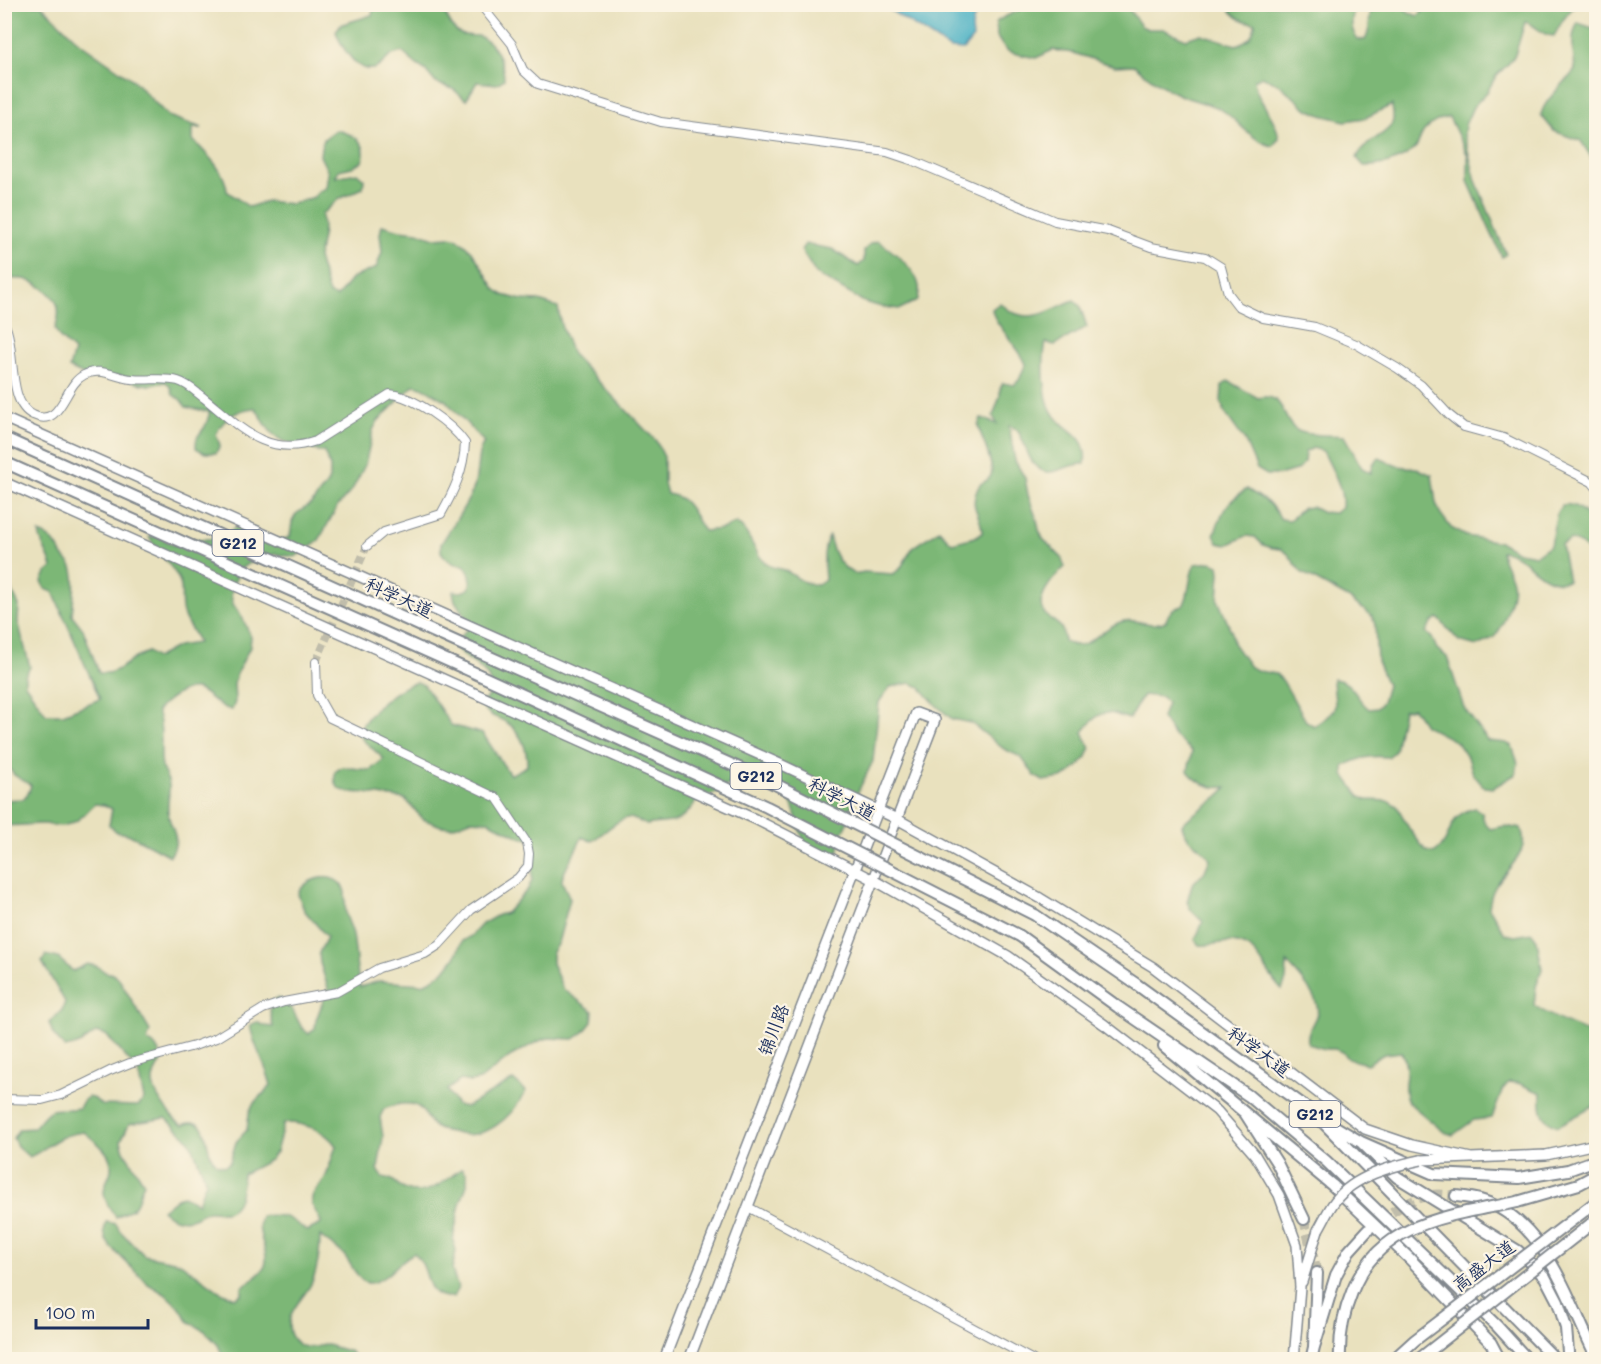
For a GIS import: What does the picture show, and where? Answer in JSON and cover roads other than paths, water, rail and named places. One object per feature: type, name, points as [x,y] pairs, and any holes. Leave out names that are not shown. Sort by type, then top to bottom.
[{"type":"highway","name":"科学大道","points":[[4,438],[775,784],[1035,915],[1136,984],[1314,1113],[1556,1359]]},
{"type":"highway","name":"科学大道","points":[[4,462],[464,668],[767,807],[1020,936],[1118,1007],[1249,1096],[1326,1161],[1497,1326],[1528,1359]]},
{"type":"highway","points":[[1118,1007],[1332,1185],[1401,1251],[1491,1343],[1500,1359]]},
{"type":"highway","points":[[1245,1113],[1277,1163],[1304,1219]]},
{"type":"highway","points":[[1314,1113],[1361,1142],[1434,1174],[1519,1178],[1568,1170],[1596,1160]]},
{"type":"highway","points":[[1361,1142],[1397,1177],[1518,1251],[1545,1277],[1558,1302],[1566,1328],[1567,1359]]},
{"type":"highway","points":[[1340,1359],[1345,1309],[1357,1280],[1372,1256],[1393,1238],[1413,1227],[1437,1219],[1517,1202],[1579,1184],[1596,1175]]},
{"type":"highway","points":[[1455,1196],[1483,1201],[1506,1212],[1528,1231],[1562,1281],[1596,1356]]},
{"type":"highway","name":"高盛大道","points":[[1393,1359],[1596,1202]]},
{"type":"highway","name":"高盛大道","points":[[1422,1357],[1596,1220]]},
{"type":"highway","points":[[1311,1359],[1336,1275],[1349,1251],[1368,1230]]},
{"type":"highway","points":[[1314,1347],[1317,1273]]},
{"type":"main road","name":"科学大道","points":[[4,418],[778,763],[897,819],[1040,898],[1153,967],[1365,1129],[1412,1145],[1471,1158]]},
{"type":"main road","points":[[4,482],[744,814],[874,880],[1008,956],[1105,1025],[1217,1111],[1256,1155],[1279,1195],[1297,1245],[1300,1287],[1294,1359]]},
{"type":"main road","name":"锦川路","points":[[664,1359],[916,712],[935,720],[897,819]]},
{"type":"main road","points":[[688,1359],[897,819]]},
{"type":"main road","points":[[1300,1287],[1318,1230],[1335,1200],[1362,1179],[1394,1165],[1421,1160],[1546,1155],[1596,1144]]},
{"type":"street","points":[[480,4],[512,44],[523,70],[538,84],[661,122],[887,152],[1055,221],[1108,231],[1151,247],[1205,257],[1221,267],[1228,293],[1238,306],[1263,318],[1315,327],[1356,344],[1421,385],[1449,415],[1464,427],[1504,438],[1596,487]]},
{"type":"street","points":[[4,322],[11,345],[18,397],[24,409],[34,416],[46,417],[55,414],[63,405],[74,381],[84,374],[96,371],[129,379],[177,381],[191,387],[256,440],[278,445],[304,445],[316,441],[390,394],[401,395],[413,400],[449,426],[465,443],[465,453],[457,485],[441,514],[384,532],[367,546]]},
{"type":"street","points":[[4,1099],[42,1100],[61,1095],[130,1063],[216,1038],[263,1009],[284,1002],[337,992],[379,968],[425,954],[439,945],[471,910],[518,878],[528,866],[530,854],[526,843],[497,798],[330,718],[317,695],[316,662]]},
{"type":"street","points":[[747,1207],[1033,1359]]},
{"type":"water","points":[[993,4],[982,9],[975,16],[972,26],[973,38],[963,50],[950,49],[882,5]]},
{"type":"tunnel","points":[[316,662],[367,546]]},
{"type":"tunnel","points":[[1368,1230],[1414,1200],[1431,1195],[1456,1196]]},
{"type":"tunnel","points":[[1304,1219],[1317,1273]]}]
